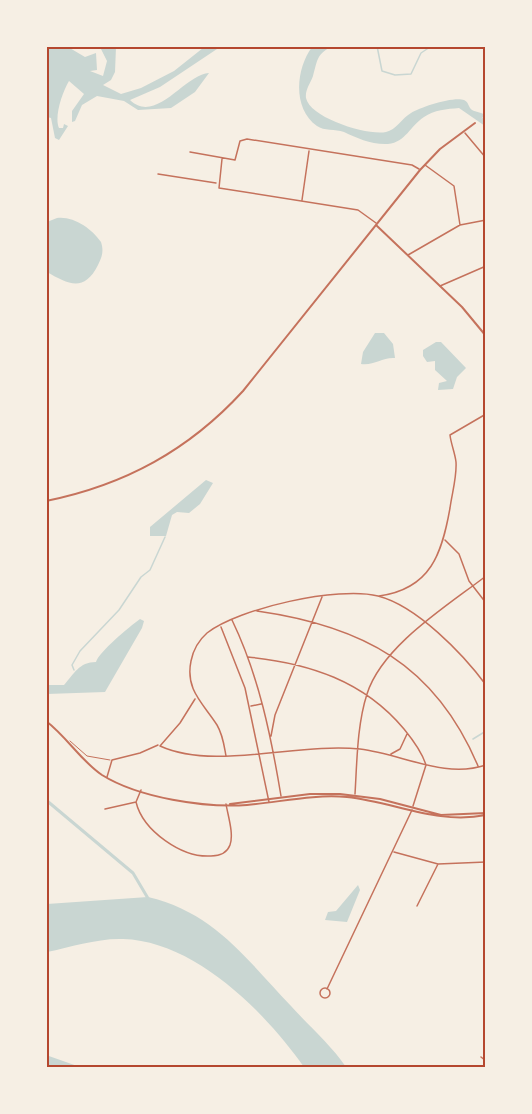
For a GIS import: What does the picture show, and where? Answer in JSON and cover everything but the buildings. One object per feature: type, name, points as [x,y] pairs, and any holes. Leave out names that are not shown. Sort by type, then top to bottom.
[{"type":"street","points":[[46,501],[82,493],[123,479],[166,457],[207,427],[243,391],[424,165],[440,148],[475,123]]},
{"type":"street","points":[[464,131],[486,158]]},
{"type":"street","points":[[189,152],[236,159],[240,141],[243,139],[412,165],[420,170]]},
{"type":"street","points":[[301,201],[310,149]]},
{"type":"street","points":[[222,158],[217,183],[221,189],[358,210],[376,224],[462,307],[486,336]]},
{"type":"street","points":[[424,165],[454,186],[460,225]]},
{"type":"street","points":[[158,174],[217,183]]},
{"type":"street","points":[[407,255],[460,225],[486,220]]},
{"type":"street","points":[[440,286],[486,266]]},
{"type":"street","points":[[226,756],[217,726],[196,698],[190,670],[193,653],[204,635],[254,611],[322,597],[389,595],[417,581],[431,568],[444,539],[456,472],[450,433],[486,414]]},
{"type":"street","points":[[444,539],[459,554],[472,586],[486,603]]},
{"type":"street","points":[[442,547],[448,544]]},
{"type":"street","points":[[355,796],[366,694],[389,653],[486,576]]},
{"type":"street","points":[[388,600],[389,595]]},
{"type":"street","points":[[378,596],[425,624],[451,646],[486,685]]},
{"type":"street","points":[[271,738],[275,715],[322,597]]},
{"type":"street","points":[[254,611],[313,621],[348,632],[389,653],[419,678],[450,714],[478,767]]},
{"type":"street","points":[[232,620],[248,657],[262,704],[271,738],[282,799]]},
{"type":"street","points":[[220,626],[236,661],[250,706],[269,801]]},
{"type":"street","points":[[248,657],[295,664],[335,676],[366,694],[387,711],[407,733],[426,765],[412,810],[327,989]]},
{"type":"street","points":[[108,778],[112,760],[140,753],[159,744],[180,723],[196,698]]},
{"type":"street","points":[[250,706],[262,704]]},
{"type":"street","points":[[46,721],[70,742],[93,768],[108,778],[141,790],[187,802],[231,804],[318,796],[355,796],[449,818],[486,814]]},
{"type":"street","points":[[390,754],[400,749],[407,733]]},
{"type":"street","points":[[159,744],[166,748],[226,756],[314,747],[359,749],[390,754],[445,769],[486,765]]},
{"type":"street","points":[[141,790],[136,802],[147,824],[178,849],[197,856],[214,856],[228,849],[231,836],[226,804]]},
{"type":"street","points":[[105,809],[136,802]]},
{"type":"street","points":[[393,852],[438,864],[486,862]]},
{"type":"street","points":[[417,906],[438,864]]},
{"type":"street","points":[[481,1056],[486,1060]]},
{"type":"lane","points":[[70,741],[80,753],[93,758],[112,760]]},
{"type":"shaded area","points":[[47,46],[68,47],[85,57],[96,53],[97,70],[90,71],[103,76],[107,61],[100,47],[116,47],[115,72],[111,80],[103,85],[121,94],[141,88],[174,71],[203,48],[220,47],[160,87],[130,100],[140,106],[160,103],[190,81],[209,73],[195,92],[171,108],[138,110],[124,101],[97,96],[82,105],[75,121],[72,122],[72,111],[84,94],[69,81],[61,98],[57,118],[59,128],[63,128],[64,124],[68,126],[59,140],[55,138],[51,118],[47,117]]},
{"type":"shaded area","points":[[312,47],[331,47],[318,59],[306,95],[310,105],[328,119],[366,131],[386,132],[415,111],[437,103],[459,99],[466,101],[472,110],[485,115],[481,119],[485,116],[485,126],[459,108],[441,110],[428,115],[404,137],[388,144],[370,142],[344,132],[320,128],[309,118],[300,99],[300,77]]},
{"type":"shaded area","points":[[57,218],[70,219],[82,224],[101,242],[102,254],[98,265],[93,274],[81,283],[62,280],[47,272],[47,222]]},
{"type":"shaded area","points":[[375,333],[384,333],[393,344],[395,358],[361,364],[363,352]]},
{"type":"shaded area","points":[[436,342],[441,342],[466,368],[457,377],[453,389],[438,390],[439,383],[447,381],[435,370],[435,361],[427,362],[423,356],[423,350]]},
{"type":"shaded area","points":[[206,480],[213,483],[200,504],[189,513],[177,512],[172,515],[166,536],[150,536],[150,527]]},
{"type":"shaded area","points":[[140,619],[144,621],[142,628],[105,692],[47,694],[47,685],[64,685],[81,666],[96,662],[108,646]]},
{"type":"shaded area","points":[[358,885],[360,890],[347,922],[325,920],[328,912],[336,911]]},
{"type":"shaded area","points":[[148,897],[171,904],[211,926],[243,955],[327,1043],[346,1067],[304,1067],[249,1003],[202,966],[176,952],[150,943],[114,939],[94,941],[47,952],[47,904]]},
{"type":"shaded area","points":[[46,1055],[80,1067],[47,1067]]},
{"type":"waterway","points":[[377,46],[382,71],[395,75],[411,74],[421,53],[430,47],[445,46]]},
{"type":"waterway","points":[[74,670],[72,665],[80,651],[119,610],[141,577],[150,570],[165,537]]},
{"type":"waterway","points":[[473,739],[486,731]]},
{"type":"waterway","points":[[46,800],[133,873],[149,900]]}]
